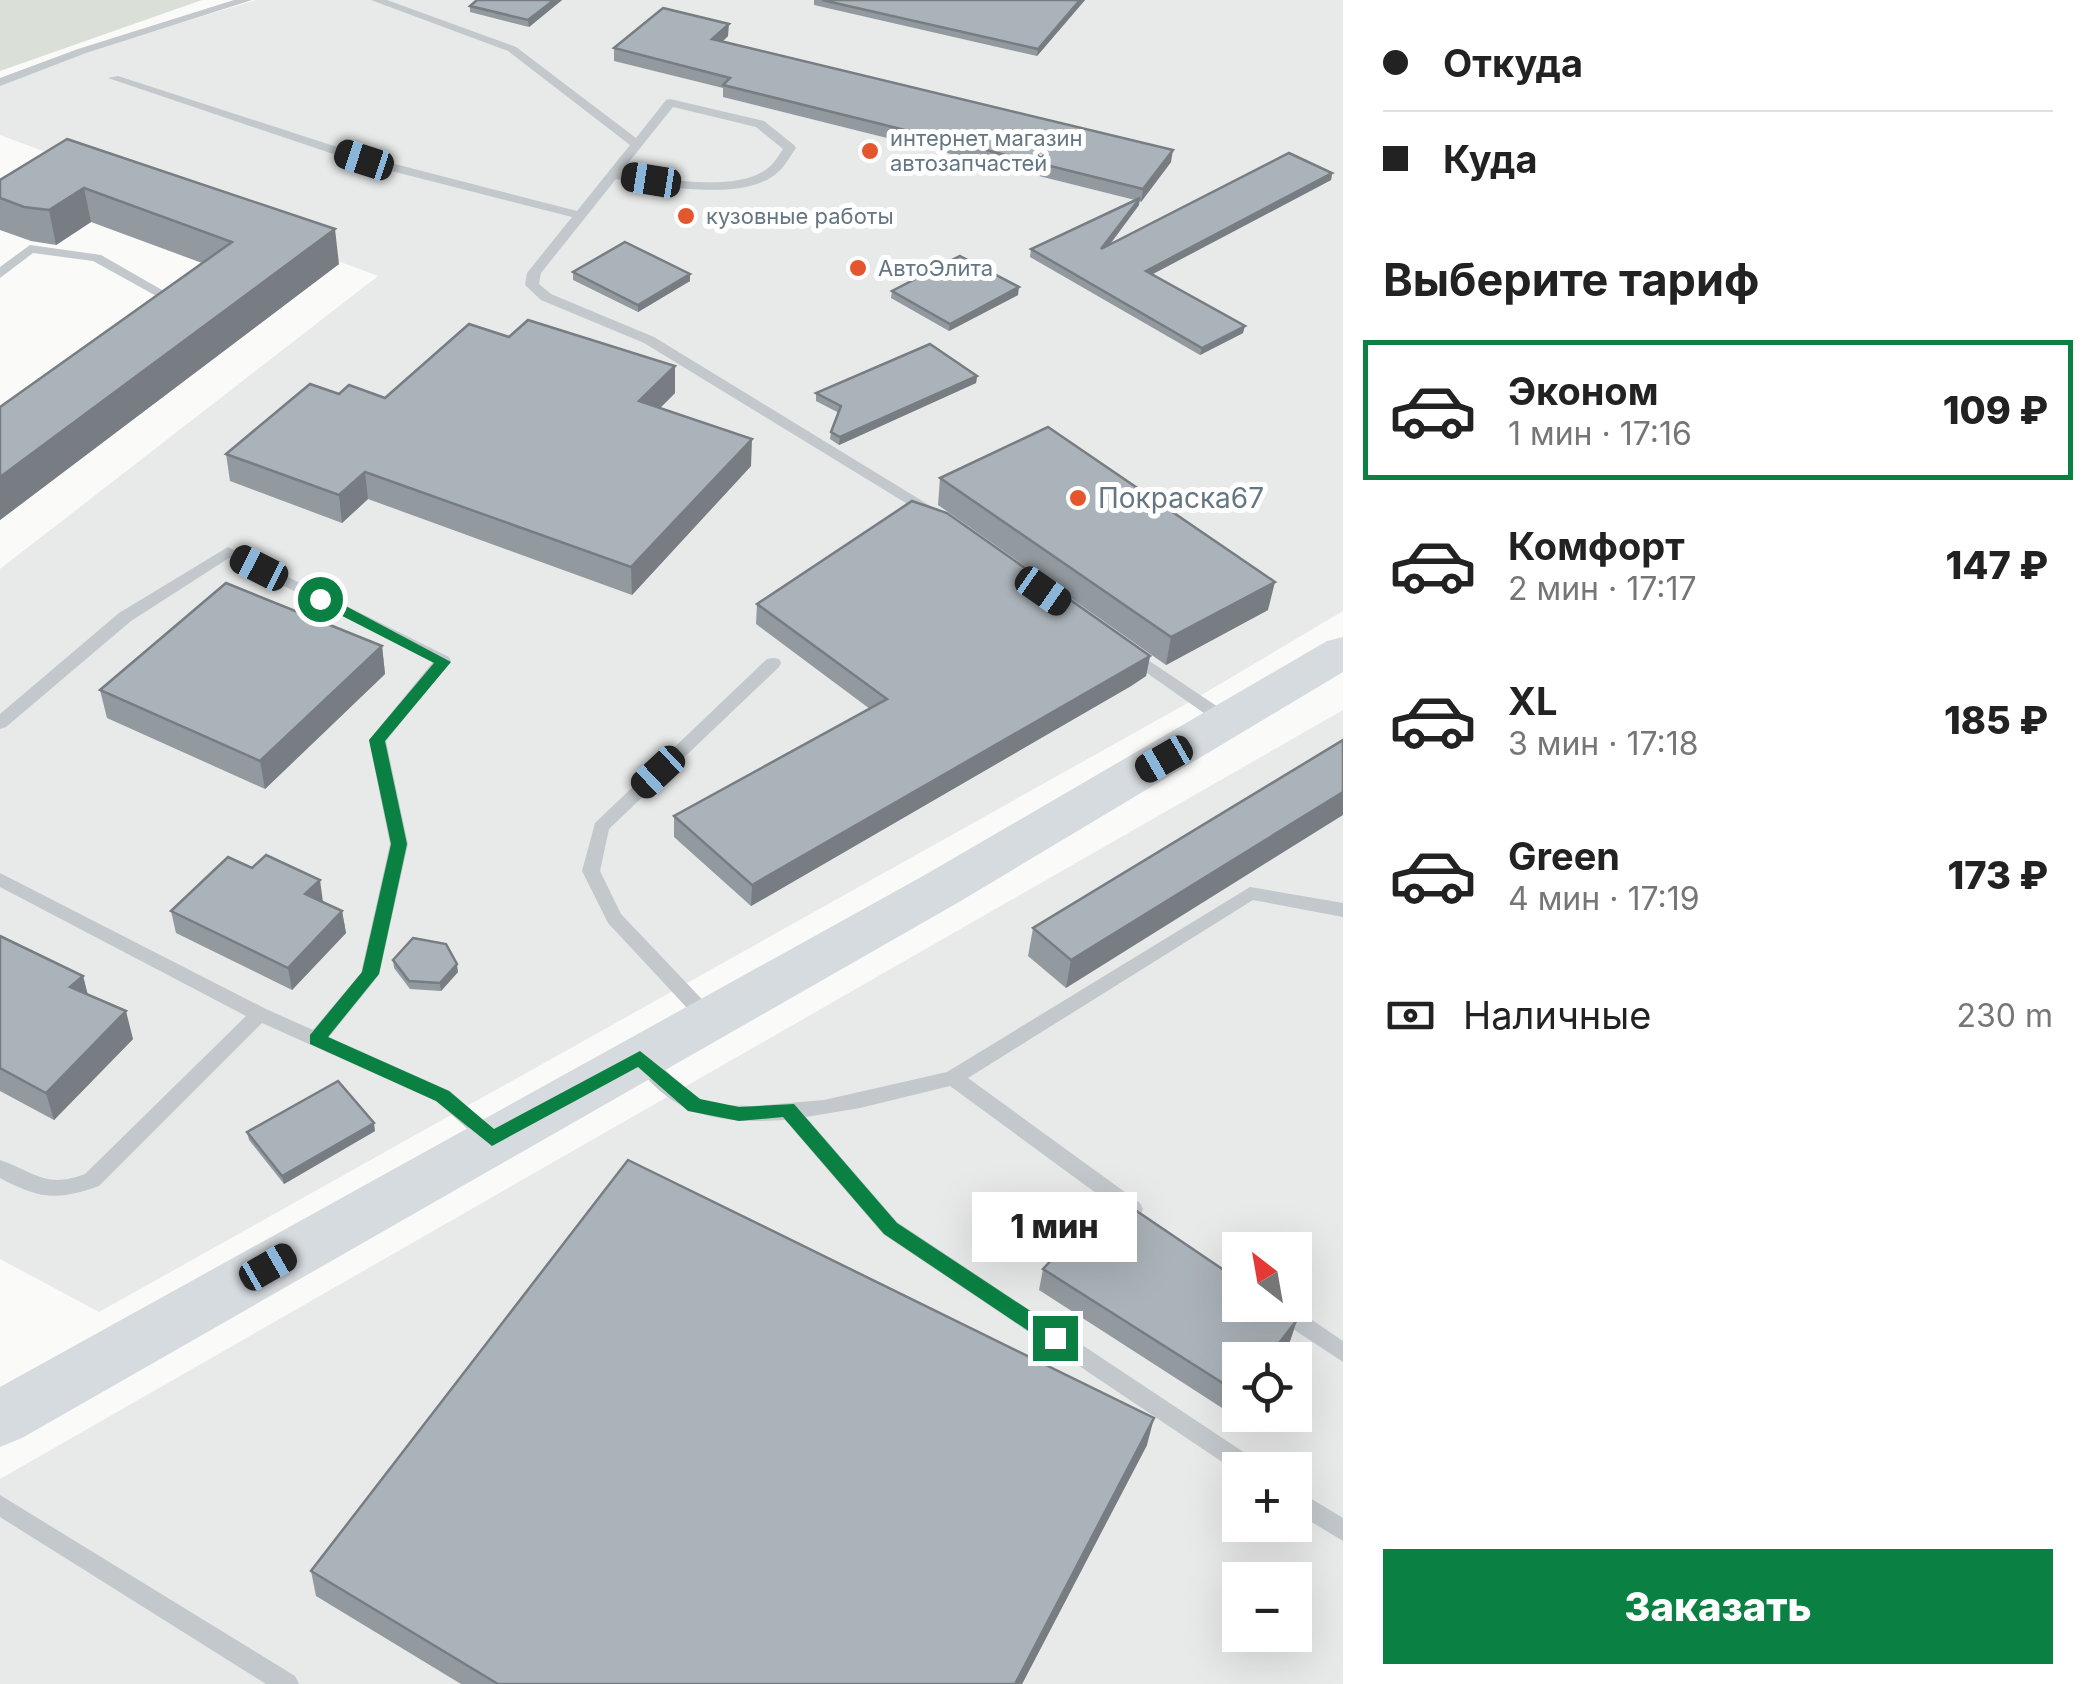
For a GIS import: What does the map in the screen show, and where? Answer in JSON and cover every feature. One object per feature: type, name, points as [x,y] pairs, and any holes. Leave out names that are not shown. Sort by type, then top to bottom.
[{"type":"street","points":[[0,1419],[492,1138],[710,1019],[1343,652]]},
{"type":"lane","points":[[0,82],[100,45],[246,0]]},
{"type":"lane","points":[[377,0],[512,50],[637,146]]},
{"type":"lane","points":[[114,78],[364,160],[582,216]]},
{"type":"lane","points":[[614,175],[688,186],[726,184],[769,175],[790,148],[760,124],[670,103],[534,273],[532,285],[546,297],[650,340],[952,527]]},
{"type":"lane","points":[[0,274],[30,248],[96,258],[169,298],[153,308]]},
{"type":"lane","points":[[0,723],[125,617],[228,552],[443,662],[377,740],[399,844],[370,974],[316,1040]]},
{"type":"lane","points":[[1114,642],[1228,722]]},
{"type":"lane","points":[[710,1019],[614,918],[591,872],[600,827],[773,664]]},
{"type":"lane","points":[[0,879],[259,1014],[442,1096],[492,1138]]},
{"type":"lane","points":[[640,1058],[694,1106],[739,1114],[862,1103],[952,1078],[1250,893],[1343,910]]},
{"type":"lane","points":[[0,1168],[38,1189],[63,1192],[92,1180],[259,1014]]},
{"type":"lane","points":[[952,1078],[1146,1218]]},
{"type":"lane","points":[[787,1109],[890,1228],[1225,1452]]},
{"type":"lane","points":[[1298,1322],[1343,1353]]},
{"type":"lane","points":[[0,1505],[287,1684]]},
{"type":"lane","points":[[1312,1510],[1343,1531]]},
{"type":"shaded area","points":[[0,0],[202,0],[0,71]]},
{"type":"shaded area","points":[[256,0],[1343,0],[1343,611],[1193,700],[99,1312],[0,1259],[0,569],[378,276],[0,135],[0,84],[76,55]]},
{"type":"shaded area","points":[[1343,710],[1343,1684],[0,1684],[0,1479]]},
{"type":"building","points":[[477,0],[554,0],[528,20],[470,6]]},
{"type":"building","points":[[822,0],[1080,0],[1038,49]]},
{"type":"building","points":[[663,8],[729,24],[712,39],[1173,150],[1143,189],[723,85],[730,78],[614,48]]},
{"type":"building","points":[[67,139],[335,229],[0,477],[0,407],[232,242],[84,188],[49,210],[24,207],[0,198],[0,180]]},
{"type":"building","points":[[1289,153],[1332,173],[1146,271],[1245,326],[1202,348],[1031,249],[1140,198],[1101,249]]},
{"type":"building","points":[[625,242],[690,274],[638,305],[573,272]]},
{"type":"building","points":[[960,256],[1019,287],[950,324],[892,291]]},
{"type":"building","points":[[528,320],[675,366],[639,401],[752,439],[631,567],[365,472],[339,495],[226,454],[310,384],[339,394],[349,385],[385,398],[469,324],[509,337]]},
{"type":"building","points":[[930,344],[977,376],[840,437],[831,432],[841,406],[816,393]]},
{"type":"building","points":[[1048,427],[1275,582],[1171,637],[940,478]]},
{"type":"building","points":[[912,501],[947,513],[1150,656],[752,885],[674,816],[887,699],[757,604]]},
{"type":"building","points":[[226,583],[382,646],[260,761],[100,690]]},
{"type":"building","points":[[1343,740],[1343,792],[1071,960],[1033,928]]},
{"type":"building","points":[[266,855],[320,880],[305,894],[342,911],[288,968],[171,911],[228,857],[252,868]]},
{"type":"building","points":[[0,936],[83,976],[70,987],[126,1011],[46,1093],[0,1068]]},
{"type":"building","points":[[413,938],[446,944],[457,964],[440,983],[409,981],[393,960]]},
{"type":"building","points":[[338,1081],[374,1123],[282,1176],[247,1132]]},
{"type":"building","points":[[628,1160],[1154,1418],[1015,1684],[498,1684],[311,1571]]},
{"type":"building","points":[[1113,1195],[1222,1269],[1222,1322],[1295,1322],[1280,1342],[1222,1342],[1222,1383],[1043,1269]]},
{"type":"place","name":"интернет магазин автозапчастей","points":[[870,151]]},
{"type":"place","name":"кузовные работы","points":[[686,216]]},
{"type":"place","name":"АвтоЭлита","points":[[858,268]]},
{"type":"place","name":"Покраска67","points":[[1078,498]]},
{"type":"route","points":[[320,599],[443,662],[377,740],[399,844],[370,974],[316,1040],[442,1096],[492,1138],[640,1058],[694,1106],[739,1114],[787,1109],[890,1228],[1055,1338]]}]
